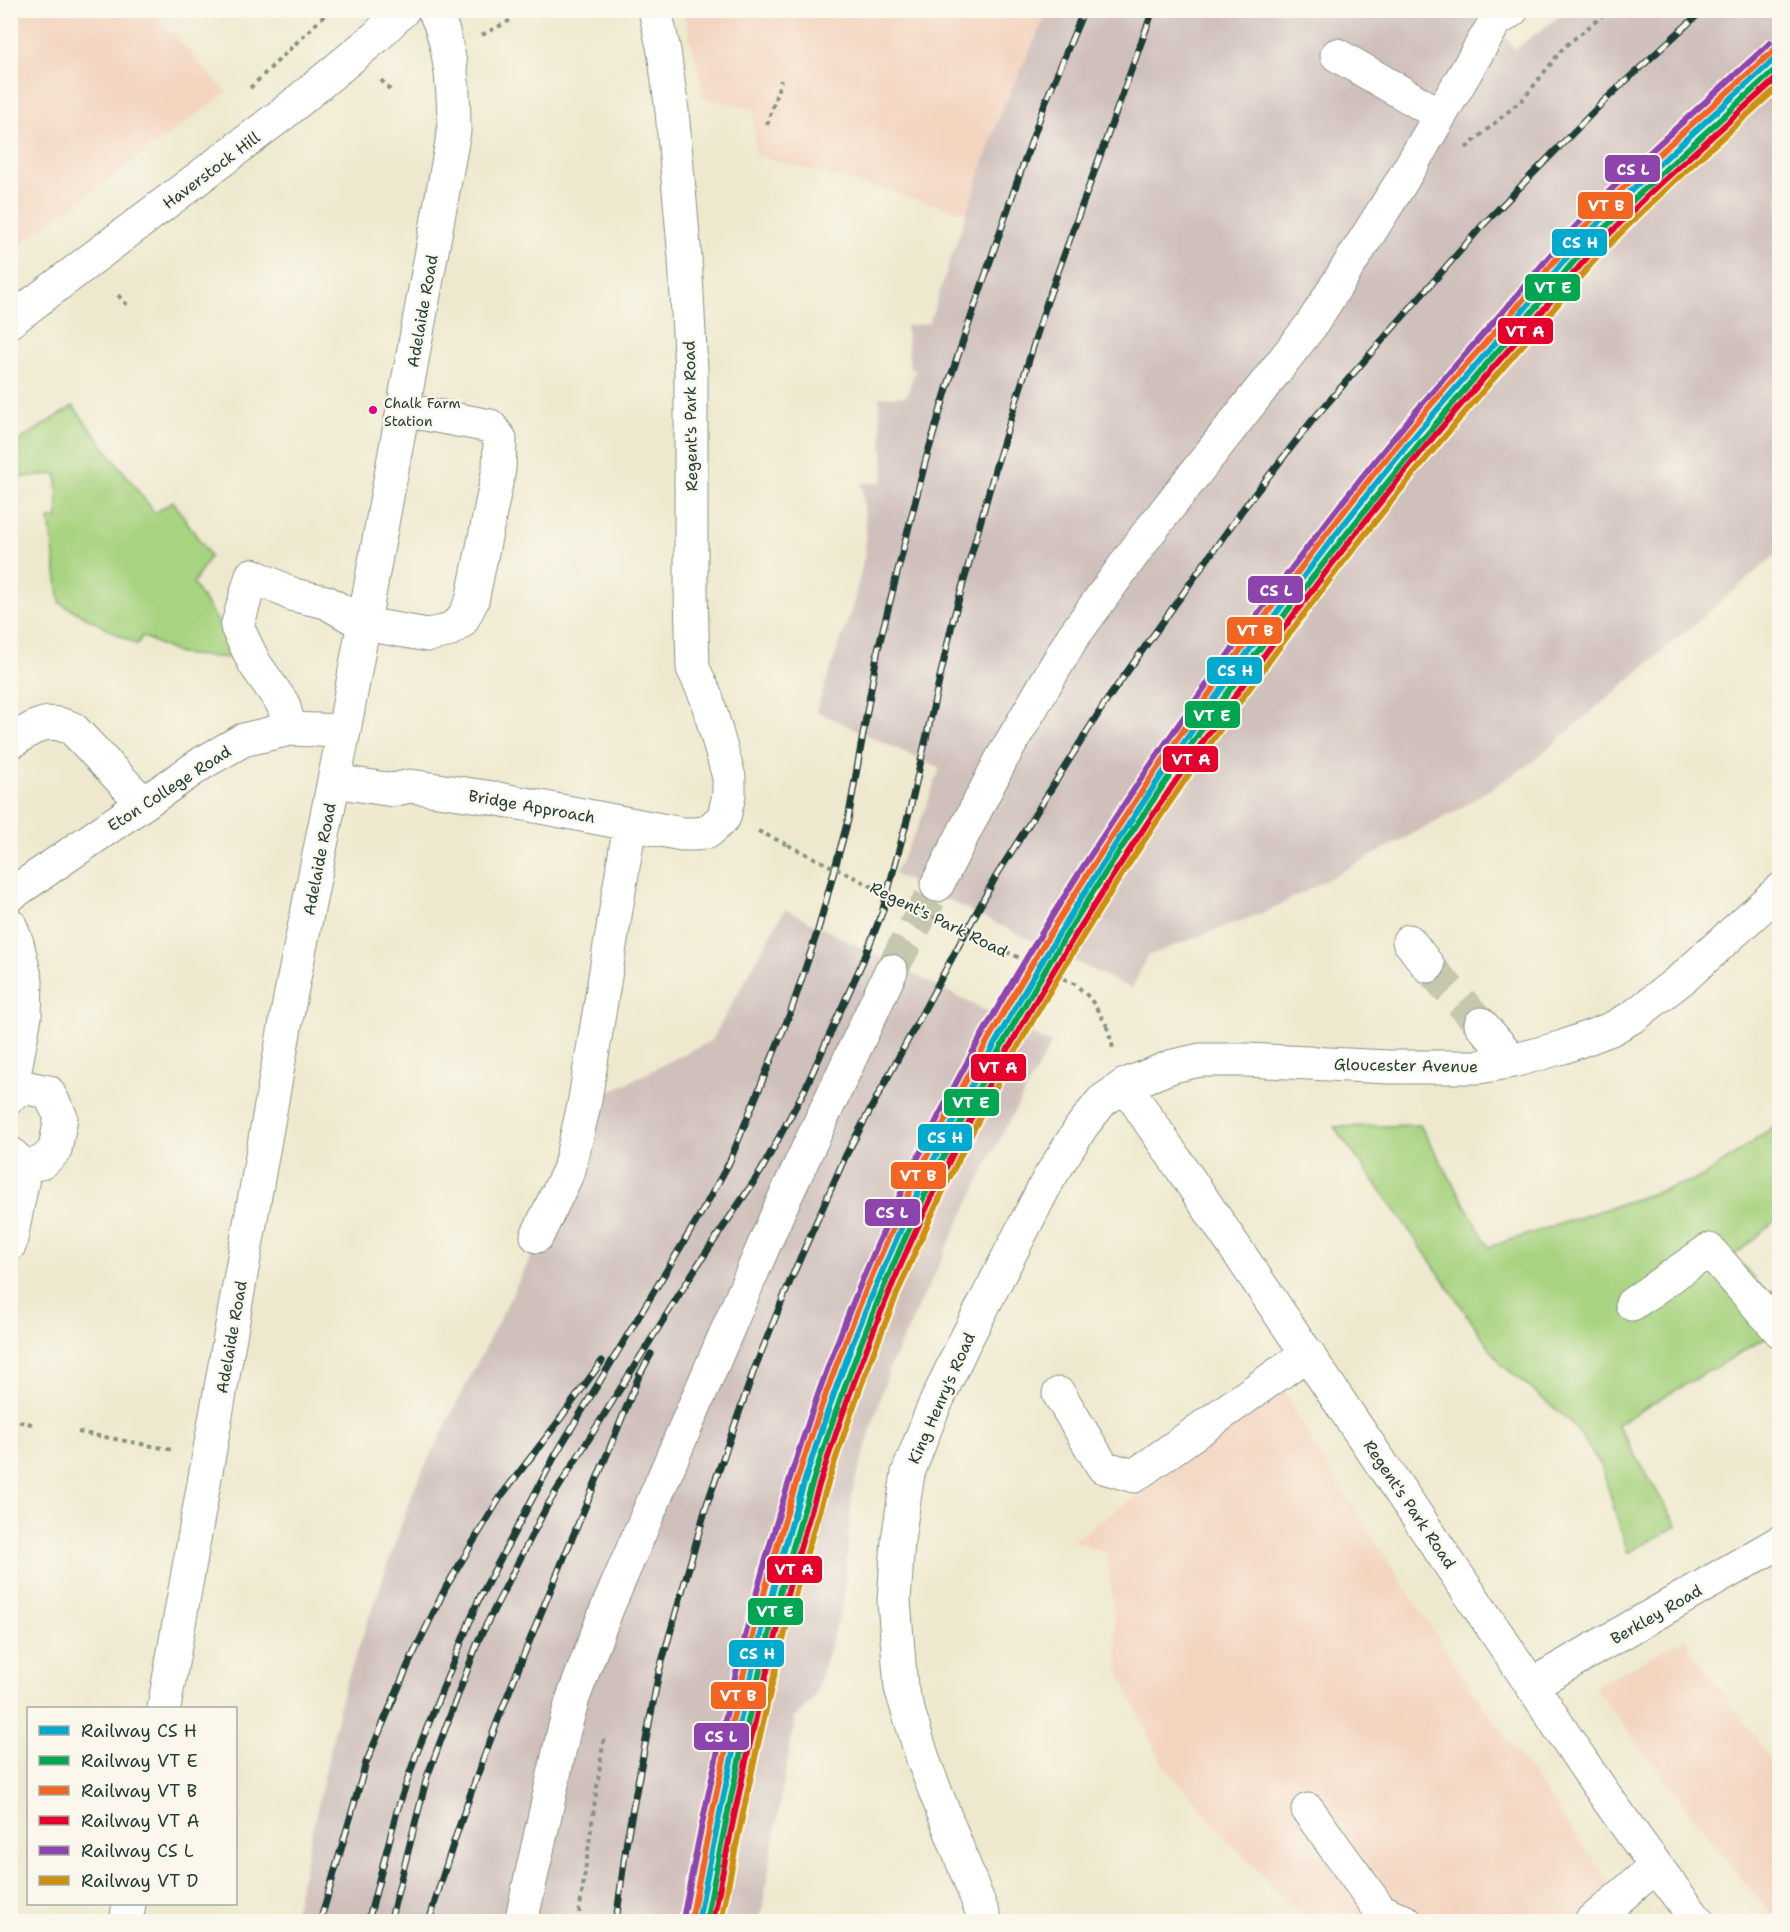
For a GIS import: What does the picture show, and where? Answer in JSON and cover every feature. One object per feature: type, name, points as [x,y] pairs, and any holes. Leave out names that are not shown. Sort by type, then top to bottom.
[{"type":"street","name":"Haverstock Hill","points":[[10,321],[284,113],[376,37],[403,10]]},
{"type":"street","name":"Adelaide Road","points":[[164,1707],[291,993],[344,731],[454,131],[454,96],[448,59],[443,34],[434,10]]},
{"type":"street","name":"Regent's Park Road","points":[[655,10],[664,51],[672,111],[685,258],[691,370],[693,668],[706,696],[729,777],[729,795],[724,817]]},
{"type":"street","points":[[937,885],[1001,760],[1072,638],[1112,581],[1312,324],[1503,16]]},
{"type":"street","points":[[1337,55],[1440,116]]},
{"type":"street","points":[[290,729],[283,704],[255,664],[237,627],[252,575],[294,595],[326,602],[364,624],[428,635],[447,631],[461,622],[472,601],[499,469],[500,439],[490,426],[404,410]]},
{"type":"street","points":[[10,743],[34,726],[47,722],[61,723],[73,729],[143,803]]},
{"type":"street","name":"Eton College Road","points":[[10,895],[204,762],[243,740],[290,729],[344,731]]},
{"type":"street","name":"Bridge Approach","points":[[334,781],[393,790],[410,786],[493,798],[654,830],[695,834],[708,832],[724,817]]},
{"type":"street","points":[[537,1236],[569,1170],[584,1105],[630,824]]},
{"type":"street","name":"Gloucester Avenue","points":[[1125,1085],[1173,1066],[1200,1060],[1438,1068],[1479,1067],[1513,1061],[1563,1047],[1590,1038],[1634,1016],[1684,977],[1779,890]]},
{"type":"street","points":[[10,925],[26,981],[25,1016],[12,1091],[48,1092],[61,1117],[55,1150],[43,1162],[18,1160],[10,1244]]},
{"type":"street","points":[[1409,941],[1428,966]]},
{"type":"street","points":[[521,1922],[564,1730],[573,1698],[606,1611],[780,1208],[891,971]]},
{"type":"street","points":[[1481,1024],[1513,1061]]},
{"type":"street","name":"Regent's Park Road","points":[[1125,1085],[1308,1353],[1582,1763],[1655,1867],[1698,1922]]},
{"type":"street","name":"King Henry's Road","points":[[986,1922],[924,1762],[901,1688],[894,1601],[898,1540],[908,1473],[932,1411],[963,1345],[1048,1180],[1082,1126],[1102,1101],[1125,1085]]},
{"type":"street","points":[[1632,1304],[1709,1250],[1779,1331]]},
{"type":"street","points":[[1059,1394],[1103,1467],[1134,1476],[1308,1353]]},
{"type":"street","name":"Berkley Road","points":[[1531,1685],[1779,1542]]},
{"type":"street","points":[[1308,1810],[1380,1910],[1406,1922]]},
{"type":"street","points":[[1591,1922],[1655,1867]]},
{"type":"street","points":[[126,1922],[129,1905]]},
{"type":"path","points":[[1461,153],[1525,97],[1564,47],[1610,10]]},
{"type":"path","points":[[479,36],[511,20]]},
{"type":"path","points":[[381,80],[390,90]]},
{"type":"path","points":[[767,125],[781,80]]},
{"type":"path","points":[[118,295],[128,306]]},
{"type":"path","name":"Regent's Park Road","points":[[788,845],[1076,984],[1090,998],[1107,1026]]},
{"type":"path","points":[[10,1420],[32,1424]]},
{"type":"path","points":[[78,1432],[210,1456]]},
{"type":"path","points":[[578,1922],[604,1736]]},
{"type":"shaded area","points":[[11,10],[151,11],[227,92],[11,251]]},
{"type":"shaded area","points":[[683,11],[1048,11],[1000,114],[966,213],[755,155],[754,109],[703,98],[696,59]]},
{"type":"shaded area","points":[[1048,11],[1480,11],[1495,22],[1515,49],[1567,11],[1779,11],[1779,552],[1531,763],[1456,811],[1270,910],[1147,956],[1132,989],[894,874],[918,827],[940,769],[816,711],[854,602],[865,553],[866,532],[862,483],[881,483],[884,471],[879,397],[907,396],[915,369],[910,369],[906,326],[929,323],[1000,114]]},
{"type":"shaded area","points":[[785,909],[1051,1044],[995,1148],[890,1367],[853,1489],[843,1604],[814,1698],[795,1718],[760,1921],[292,1922],[342,1695],[415,1486],[540,1239],[584,1105],[712,1040]]},
{"type":"shaded area","points":[[1285,1391],[1310,1440],[1465,1680],[1637,1921],[1306,1921],[1221,1832],[1162,1763],[1120,1675],[1107,1554],[1073,1540]]},
{"type":"shaded area","points":[[1686,1638],[1689,1647],[1779,1771],[1779,1921],[1743,1881],[1594,1687]]},
{"type":"green space","points":[[73,406],[155,513],[173,501],[210,556],[193,584],[243,659],[179,654],[142,636],[137,645],[60,603],[49,519],[58,518],[57,474],[11,478],[11,446]]},
{"type":"green space","points":[[1779,1123],[1779,1217],[1734,1256],[1768,1295],[1779,1286],[1779,1349],[1771,1335],[1617,1424],[1677,1526],[1628,1553],[1601,1465],[1570,1421],[1501,1364],[1396,1211],[1334,1127],[1420,1125],[1489,1247],[1703,1177]]},
{"type":"tunnel","points":[[891,971],[937,885]]},
{"type":"tunnel","points":[[1428,966],[1481,1024]]},
{"type":"railway","points":[[368,1922],[397,1811],[416,1755],[478,1601],[556,1454],[729,1163],[791,1011],[818,930],[848,820],[878,649],[926,459],[948,385],[1015,188],[1045,103],[1084,10]]},
{"type":"railway","points":[[390,1922],[427,1777],[479,1639],[547,1506],[697,1266],[761,1171],[805,1089],[863,961],[882,913],[910,809],[953,620],[996,466],[1047,302],[1153,10]]},
{"type":"railway","points":[[616,1922],[627,1839],[659,1672],[707,1504],[754,1370],[846,1155],[995,878],[1105,703],[1243,509],[1311,422],[1480,228],[1605,100],[1703,10]]},
{"type":"railway","points":[[429,1922],[474,1783],[500,1714],[639,1376],[651,1354]]},
{"type":"railway","points":[[320,1922],[366,1763],[409,1663],[446,1587],[501,1496],[602,1361]]},
{"type":"transit line","points":[[683,1919],[715,1764],[752,1610],[796,1459],[822,1384],[850,1310],[887,1224],[927,1140],[1015,977],[1114,819],[1166,742],[1286,575],[1378,457],[1576,226],[1647,155],[1770,43]]},
{"type":"transit line","points":[[691,1921],[722,1766],[759,1612],[803,1461],[829,1386],[857,1312],[894,1226],[934,1143],[1022,980],[1121,823],[1226,670],[1292,579],[1384,461],[1581,231],[1652,161],[1775,49]]},
{"type":"transit line","points":[[698,1922],[713,1844],[766,1614],[810,1463],[836,1389],[864,1315],[940,1146],[1029,984],[1077,905],[1179,750],[1276,614],[1390,466],[1586,236],[1657,166],[1780,54]]},
{"type":"transit line","points":[[706,1922],[737,1768],[774,1616],[795,1540],[843,1391],[912,1222],[958,1128],[1059,946],[1172,772],[1232,686],[1349,530],[1435,424],[1617,215],[1780,65]]},
{"type":"transit line","points":[[713,1922],[744,1769],[781,1618],[824,1468],[849,1395],[913,1238],[952,1155],[1039,995],[1136,840],[1187,764],[1308,596],[1402,475],[1597,247],[1664,181],[1780,75]]},
{"type":"transit line","points":[[721,1922],[752,1770],[788,1620],[809,1545],[856,1398],[923,1233],[1014,1054],[1064,967],[1117,882],[1230,715],[1378,518],[1596,259],[1669,186],[1780,85]]},
{"type":"place","name":"Chalk Farm Station","points":[[373,410]]}]
